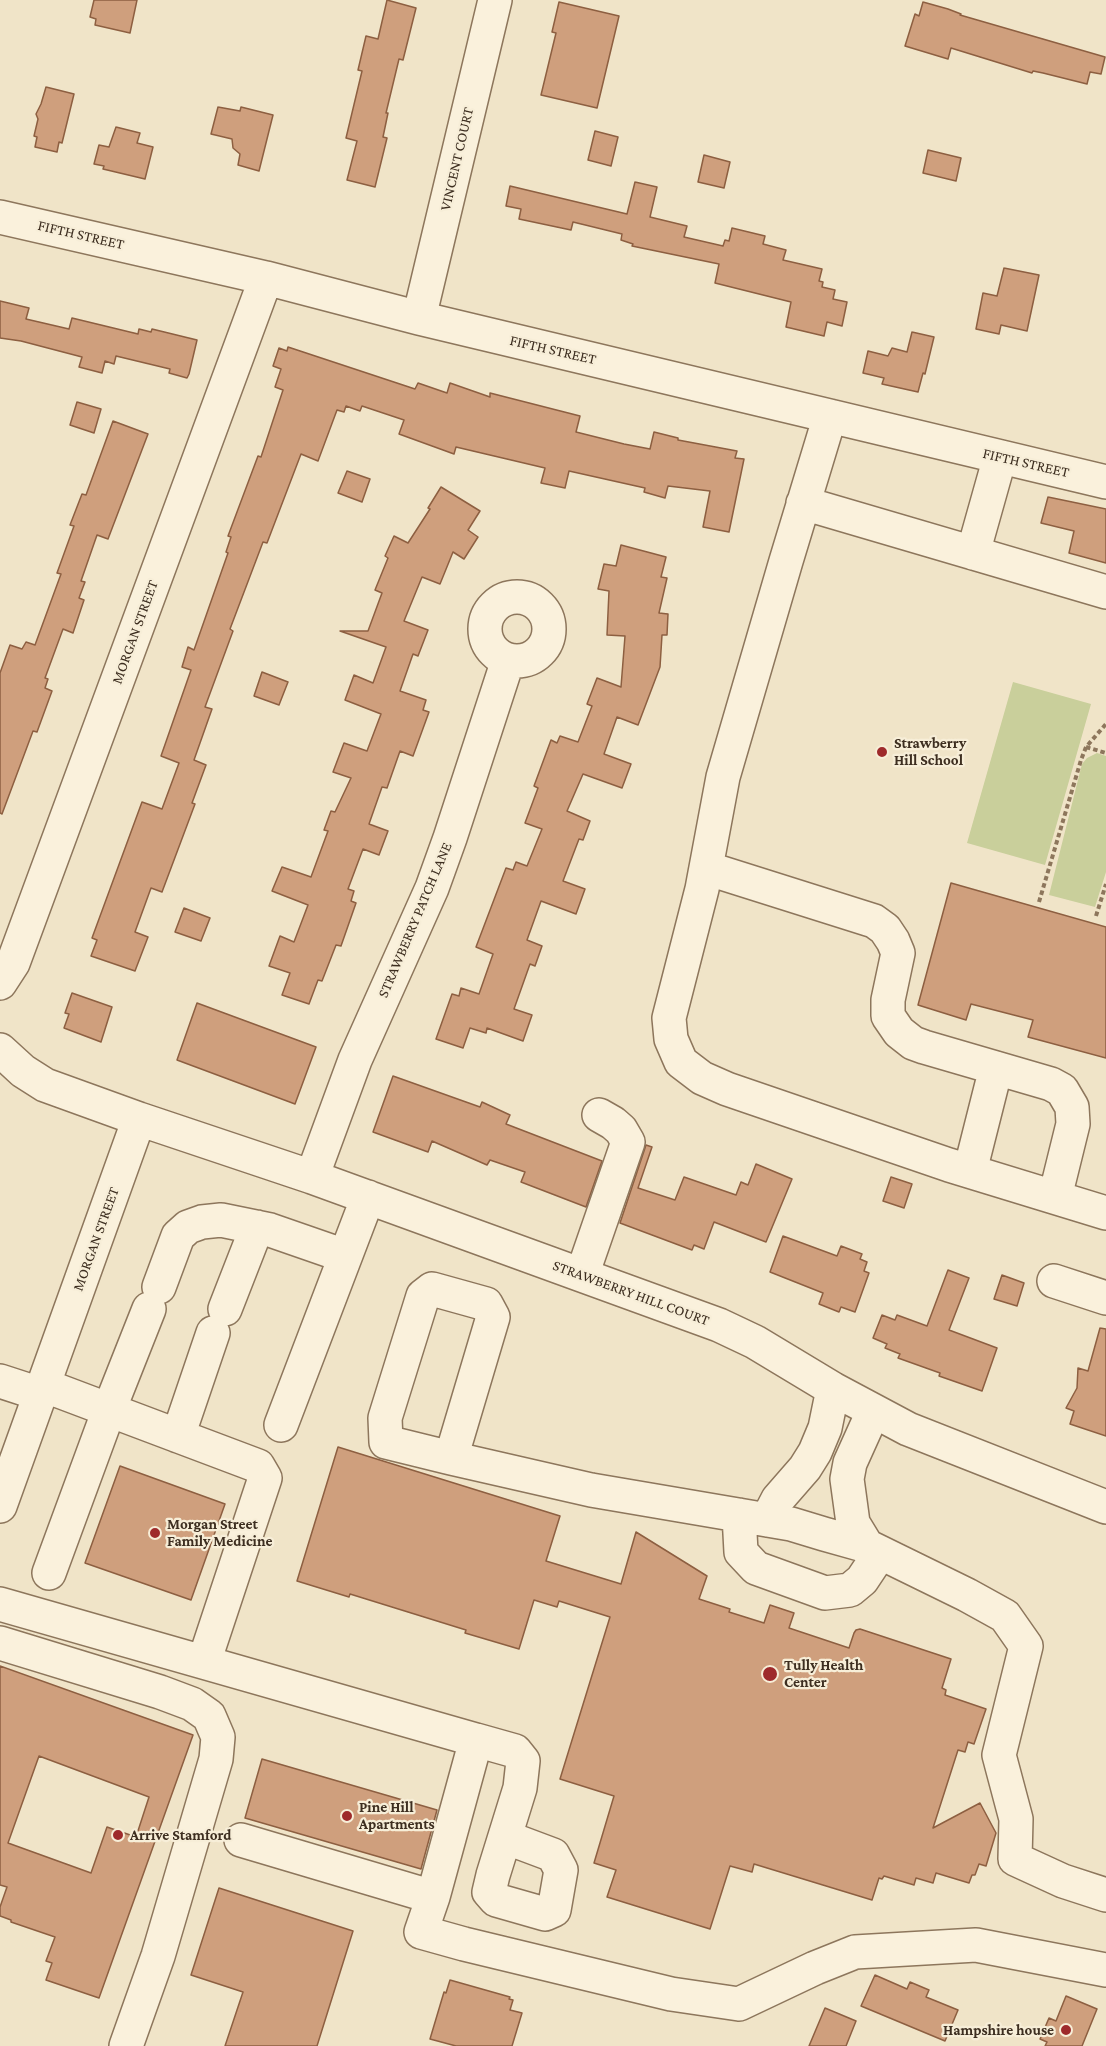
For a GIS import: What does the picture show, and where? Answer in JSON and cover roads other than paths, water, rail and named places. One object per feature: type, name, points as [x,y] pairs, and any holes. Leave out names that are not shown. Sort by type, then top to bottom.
[{"type":"street","name":"VINCENT COURT","points":[[419,318],[495,0]]},
{"type":"street","name":"FIFTH STREET","points":[[0,217],[266,278],[419,318],[1106,482]]},
{"type":"street","name":"MORGAN STREET","points":[[0,983],[13,963],[266,278]]},
{"type":"street","points":[[830,416],[723,777],[706,868],[669,1018],[670,1039],[681,1062],[702,1078],[727,1089],[970,1171],[1106,1213]]},
{"type":"street","points":[[973,553],[1000,457]]},
{"type":"street","points":[[803,503],[1106,592]]},
{"type":"street","name":"STRAWBERRY PATCH LANE","points":[[312,1177],[355,1060],[432,888],[508,660]]},
{"type":"street","points":[[706,868],[874,921],[885,929],[898,953],[888,1000],[888,1016],[899,1032],[913,1043],[1052,1084],[1062,1090],[1072,1107],[1074,1124],[1054,1197]]},
{"type":"street","points":[[0,1050],[23,1071],[45,1085],[139,1119]]},
{"type":"street","points":[[970,1171],[996,1068]]},
{"type":"street","points":[[582,1275],[628,1142],[621,1130],[599,1116]]},
{"type":"street","name":"MORGAN STREET","points":[[0,1506],[28,1412],[139,1119]]},
{"type":"street","name":"STRAWBERRY HILL COURT","points":[[139,1119],[312,1177],[719,1325],[755,1342],[873,1412],[959,1450],[1106,1507]]},
{"type":"street","points":[[281,1425],[368,1197]]},
{"type":"street","points":[[49,1573],[109,1410],[178,1236],[188,1227],[202,1222],[220,1220],[270,1230],[345,1256]]},
{"type":"street","points":[[178,1436],[219,1321],[257,1227]]},
{"type":"street","points":[[1054,1281],[1106,1298]]},
{"type":"street","points":[[451,1458],[493,1317],[486,1304],[432,1288],[423,1296],[385,1418],[386,1442],[451,1458],[591,1490],[791,1524],[873,1550],[1005,1616],[1026,1646],[999,1755],[1016,1819],[1015,1859],[1063,1881],[1106,1895]]},
{"type":"street","points":[[0,1381],[28,1412]]},
{"type":"street","points":[[833,1389],[825,1428],[815,1452],[778,1499],[753,1517],[741,1552],[756,1568],[825,1593],[850,1590],[862,1580],[873,1550]]},
{"type":"street","points":[[0,1400],[28,1412],[109,1410],[258,1466],[265,1478],[204,1662]]},
{"type":"street","points":[[873,1412],[850,1463],[847,1479],[853,1523],[873,1550]]},
{"type":"street","points":[[0,1604],[515,1751],[523,1761],[520,1788],[505,1837]]},
{"type":"street","points":[[0,1643],[192,1704],[209,1716],[218,1737],[216,1759],[164,1934],[126,2046]]},
{"type":"street","points":[[476,1740],[433,1897],[421,1932],[671,1994],[739,2004],[855,1952],[976,1945],[1106,1970]]},
{"type":"street","points":[[241,1840],[433,1897]]},
{"type":"place","name":"Strawberry Hill School","points":[[882,752]]},
{"type":"place","name":"Morgan Street Family Medicine","points":[[155,1533]]},
{"type":"place","name":"Tully Health Center","points":[[770,1674]]},
{"type":"place","name":"Pine Hill Apartments","points":[[347,1816]]},
{"type":"place","name":"Arrive Stamford","points":[[118,1835]]},
{"type":"place","name":"Hampshire house","points":[[1066,2030]]}]
